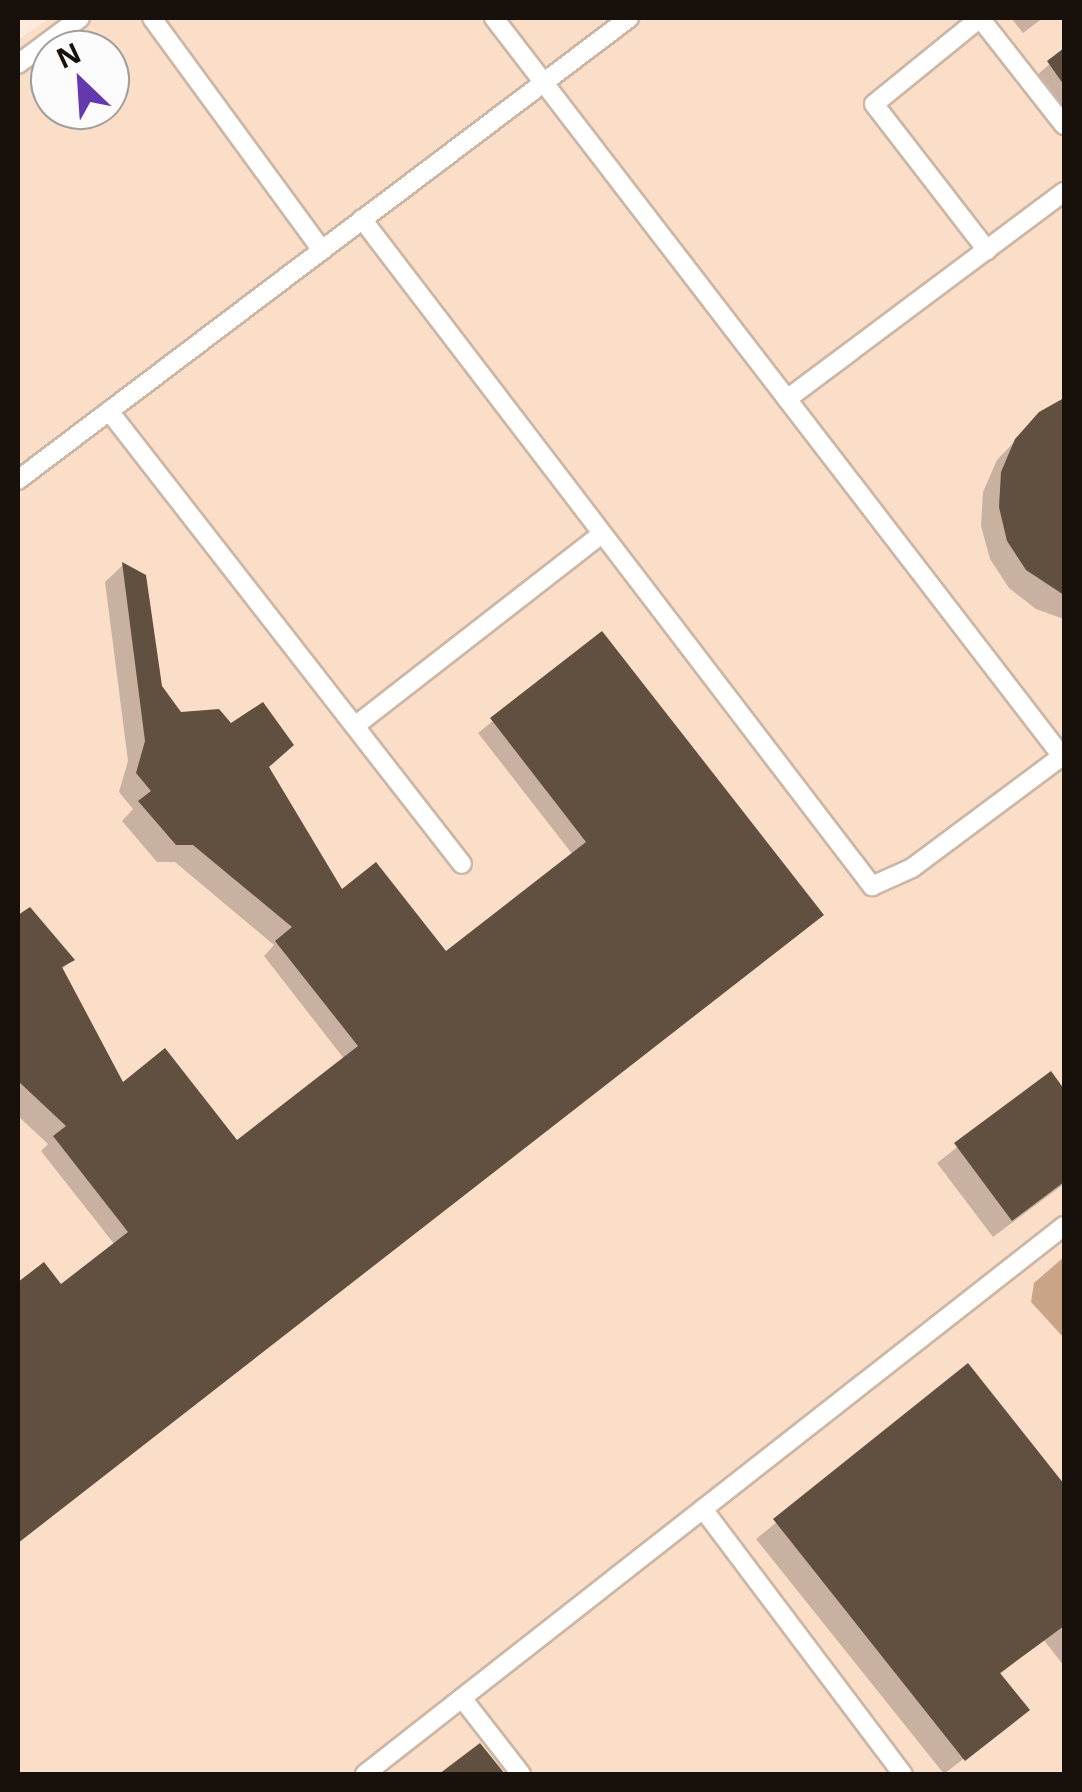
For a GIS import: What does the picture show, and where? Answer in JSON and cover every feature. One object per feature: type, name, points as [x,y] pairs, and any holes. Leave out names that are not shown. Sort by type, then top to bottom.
[{"type":"lane","points":[[18,64],[80,18]]},
{"type":"lane","points":[[152,18],[322,250]]},
{"type":"lane","points":[[362,219],[872,886],[912,868],[1063,758],[494,18]]},
{"type":"lane","points":[[18,480],[629,18]]},
{"type":"lane","points":[[987,250],[874,104],[980,18],[1064,125]]},
{"type":"lane","points":[[787,400],[1064,192]]},
{"type":"lane","points":[[109,411],[462,864]]},
{"type":"lane","points":[[355,726],[602,534]]},
{"type":"lane","points":[[365,1774],[1064,1226]]},
{"type":"lane","points":[[703,1509],[903,1774]]},
{"type":"lane","points":[[462,1698],[521,1774]]},
{"type":"shaded area","points":[[50,18],[1064,18],[1064,1774],[18,1774],[18,40],[30,32],[30,130],[130,130],[130,30],[33,30]]},
{"type":"shaded area","points":[[1064,1257],[1064,1338],[1031,1302],[1034,1283]]},
{"type":"building","points":[[1064,48],[1064,85],[1047,61]]},
{"type":"building","points":[[1064,398],[1064,595],[1026,570],[1007,541],[999,507],[1001,472],[1015,439],[1039,412]]},
{"type":"building","points":[[122,562],[146,575],[162,686],[181,712],[219,709],[231,723],[263,702],[294,745],[269,767],[342,889],[376,862],[446,951],[586,842],[490,718],[602,631],[824,915],[18,1543],[18,1282],[44,1262],[61,1284],[128,1232],[53,1136],[66,1126],[18,1081],[18,915],[30,907],[75,960],[62,967],[123,1082],[165,1048],[237,1140],[358,1046],[275,941],[292,927],[193,845],[176,845],[138,801],[151,791],[136,773],[145,741]]},
{"type":"building","points":[[1051,1071],[1064,1089],[1064,1182],[1012,1221],[954,1143]]},
{"type":"building","points":[[968,1363],[1064,1484],[1064,1626],[1000,1673],[1030,1710],[965,1761],[773,1519]]},
{"type":"building","points":[[480,1743],[505,1774],[439,1774]]}]
